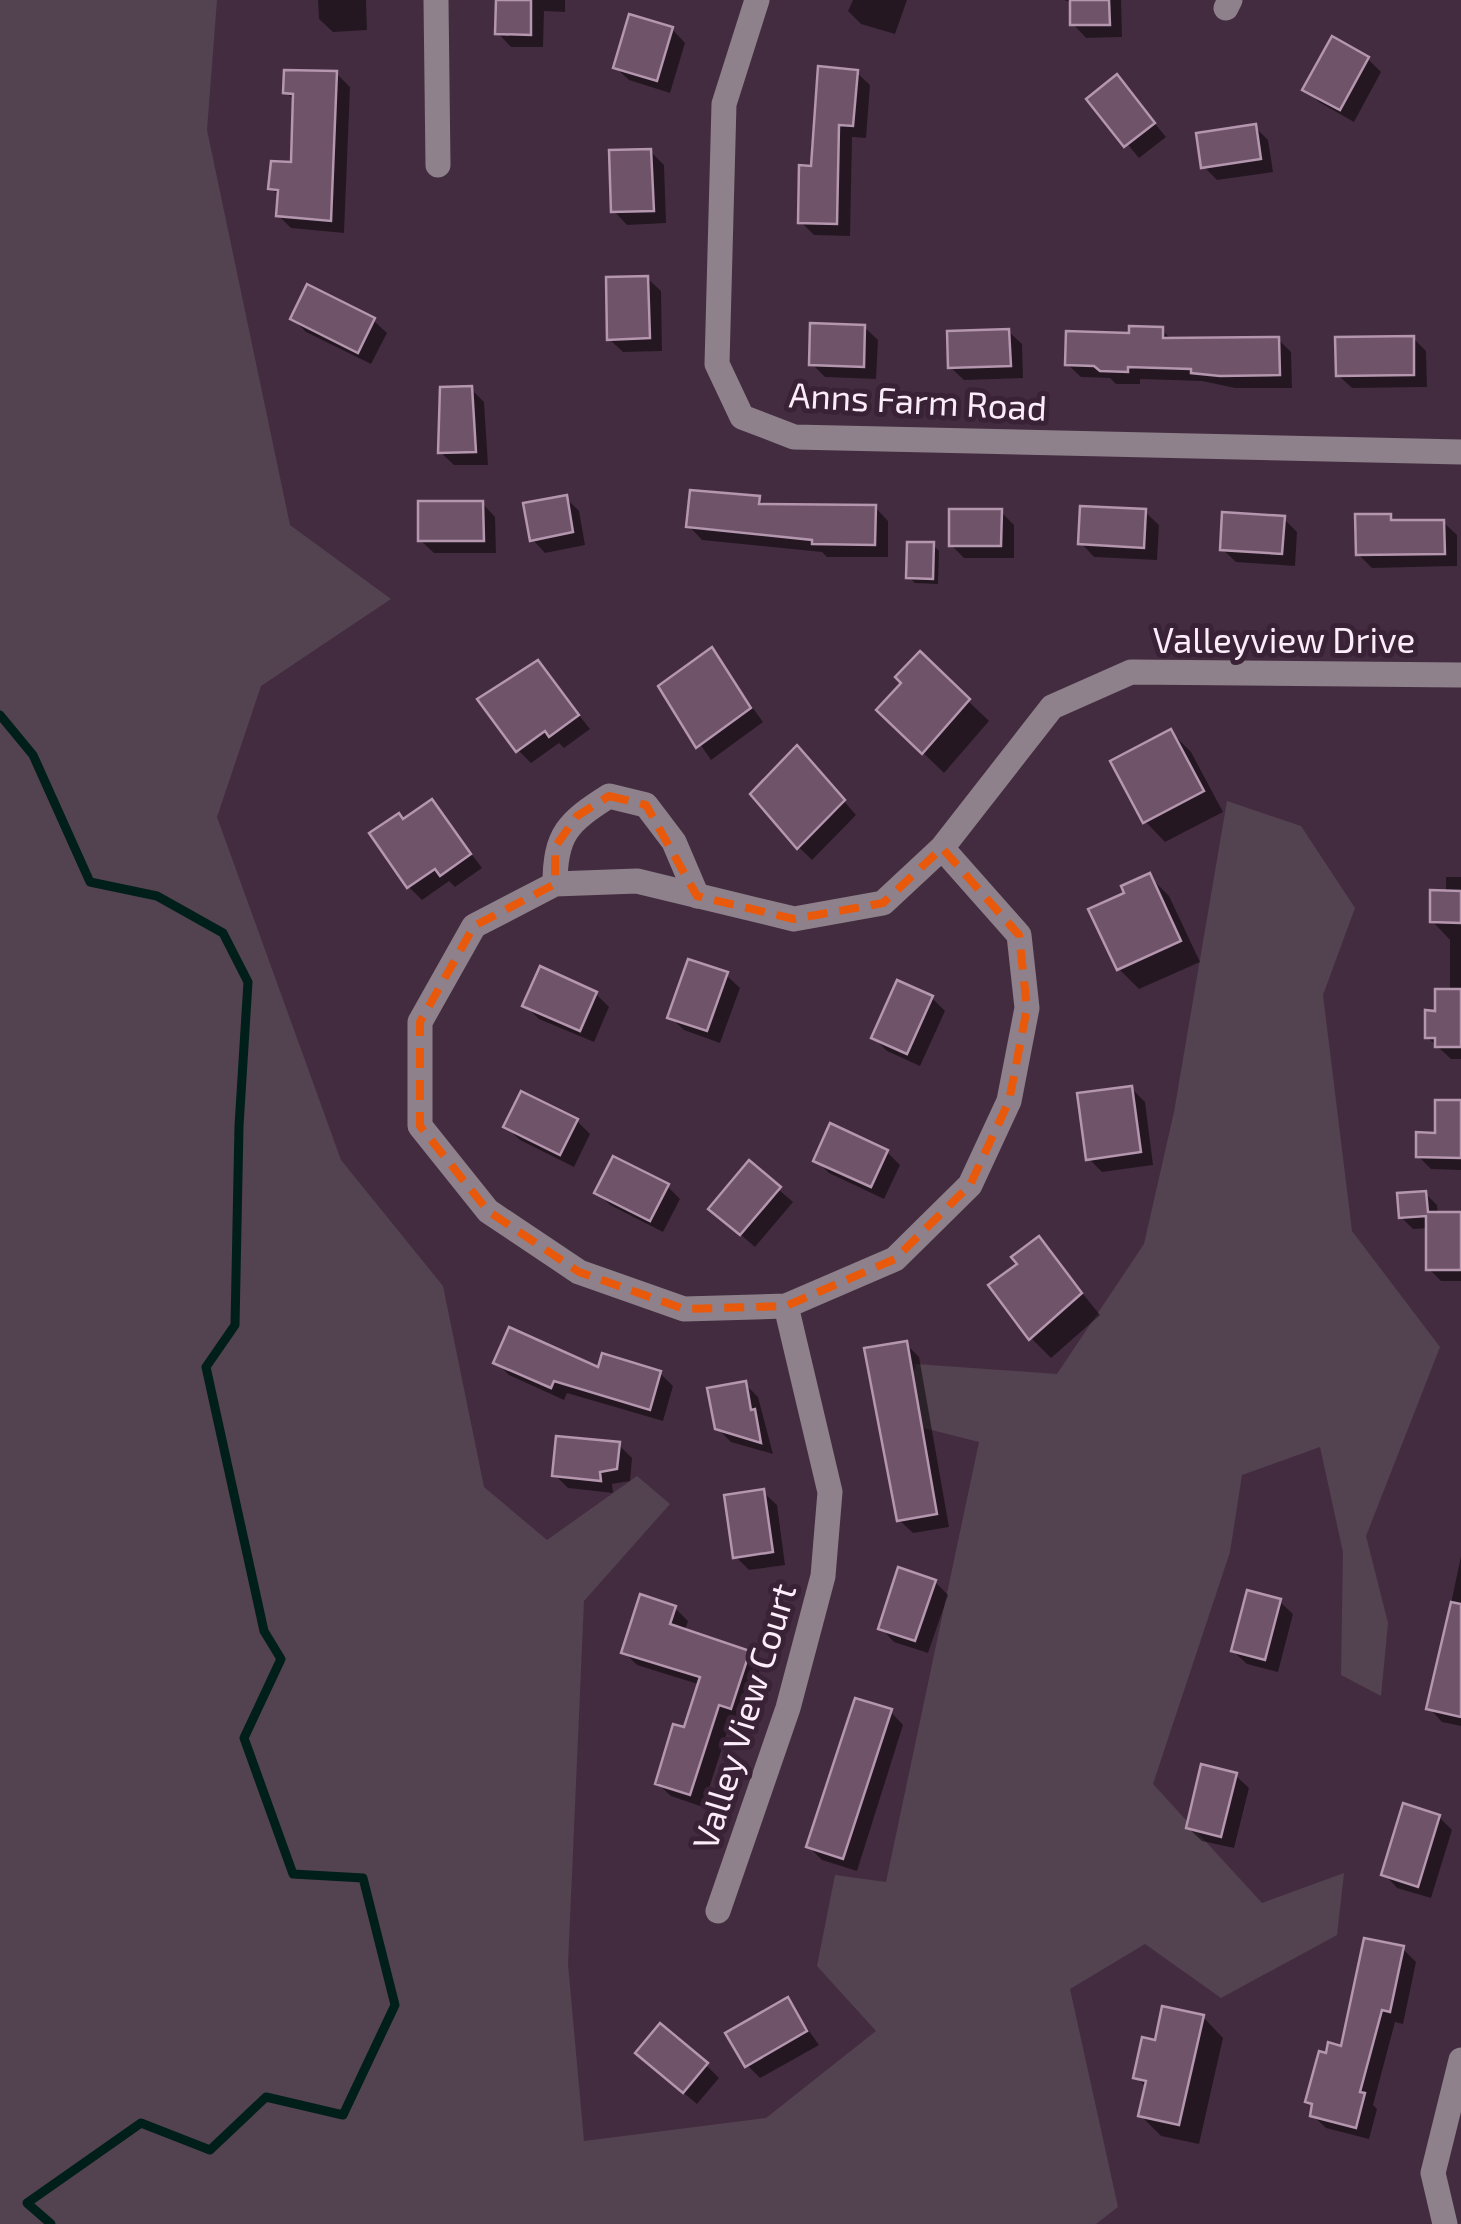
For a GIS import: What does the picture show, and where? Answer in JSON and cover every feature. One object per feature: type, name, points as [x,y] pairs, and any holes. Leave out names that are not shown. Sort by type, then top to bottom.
[{"type":"street","points":[[436,0],[438,165]]},
{"type":"street","name":"Anns Farm Road","points":[[758,0],[724,104],[717,364],[742,418],[794,437],[1461,452]]},
{"type":"street","name":"Valleyview Drive","points":[[942,848],[1019,934],[1027,1008],[1009,1101],[970,1185],[895,1259],[786,1306],[684,1309],[580,1272],[488,1211],[420,1126],[420,1022],[474,926],[554,884],[637,881],[794,919],[883,903],[942,848],[1052,708],[1130,672],[1461,675]]},
{"type":"street","points":[[554,884],[555,847],[577,816],[609,796],[646,805],[674,842],[697,896]]},
{"type":"street","name":"Valley View Court","points":[[718,1911],[788,1708],[823,1576],[830,1492],[786,1306]]},
{"type":"street","points":[[1445,2224],[1433,2173],[1461,2060]]},
{"type":"highlighted area","points":[[609,796],[646,805],[697,896],[794,919],[883,903],[942,848],[1019,935],[1027,1008],[1009,1101],[970,1185],[895,1259],[786,1306],[684,1309],[579,1272],[488,1211],[420,1126],[420,1022],[474,926],[555,884],[555,847],[577,816]]},
{"type":"shaded area","points":[[0,0],[217,0],[207,130],[290,525],[391,599],[261,686],[217,817],[341,1160],[443,1286],[484,1487],[547,1540],[637,1476],[670,1504],[584,1601],[568,1964],[584,2141],[766,2118],[876,2031],[817,1966],[835,1875],[886,1882],[979,1442],[900,1422],[916,1364],[1057,1374],[1144,1244],[1174,1112],[1227,801],[1301,826],[1355,908],[1323,995],[1352,1231],[1440,1347],[1366,1536],[1388,1623],[1381,1696],[1341,1675],[1343,1552],[1320,1447],[1242,1475],[1230,1552],[1153,1784],[1262,1903],[1344,1873],[1337,1935],[1221,1998],[1145,1944],[1070,1989],[1118,2207],[1096,2224],[0,2224]]},
{"type":"building","points":[[496,0],[531,0],[531,35],[495,34]]},
{"type":"building","points":[[1070,0],[1109,0],[1110,25],[1070,25]]},
{"type":"building","points":[[629,14],[673,27],[657,81],[613,68]]},
{"type":"building","points":[[1332,36],[1369,57],[1340,110],[1302,90]]},
{"type":"building","points":[[818,66],[858,70],[853,126],[839,125],[837,224],[798,223],[799,165],[811,166]]},
{"type":"building","points":[[284,70],[337,71],[331,221],[276,216],[278,190],[268,189],[271,161],[291,162],[293,94],[283,93]]},
{"type":"building","points":[[1117,74],[1155,123],[1124,147],[1086,99]]},
{"type":"building","points":[[1256,124],[1261,159],[1201,168],[1196,133]]},
{"type":"building","points":[[651,149],[654,211],[611,212],[609,150]]},
{"type":"building","points":[[648,276],[650,338],[607,340],[606,277]]},
{"type":"building","points":[[307,284],[375,318],[358,353],[290,319]]},
{"type":"building","points":[[810,323],[865,325],[864,367],[809,365]]},
{"type":"building","points":[[1129,326],[1163,327],[1163,338],[1279,337],[1280,375],[1220,376],[1191,373],[1191,369],[1128,367],[1128,372],[1100,371],[1094,366],[1065,365],[1066,331],[1129,333]]},
{"type":"building","points":[[1009,329],[1011,366],[948,368],[947,331]]},
{"type":"building","points":[[1414,336],[1414,375],[1336,376],[1335,337]]},
{"type":"building","points":[[472,386],[476,452],[438,453],[440,387]]},
{"type":"building","points":[[690,490],[760,496],[759,504],[876,505],[875,545],[812,544],[812,540],[686,527]]},
{"type":"building","points":[[567,495],[573,532],[530,541],[523,503]]},
{"type":"building","points":[[418,501],[483,501],[484,541],[418,541]]},
{"type":"building","points":[[1080,506],[1146,509],[1144,548],[1078,544]]},
{"type":"building","points":[[949,509],[1002,509],[1001,546],[949,546]]},
{"type":"building","points":[[1222,512],[1285,516],[1282,554],[1220,550]]},
{"type":"building","points":[[1355,514],[1391,514],[1391,520],[1444,520],[1445,554],[1356,555]]},
{"type":"building","points":[[907,542],[934,542],[933,579],[906,578]]},
{"type":"building","points":[[712,647],[751,708],[696,748],[658,686]]},
{"type":"building","points":[[920,651],[970,699],[922,754],[876,710],[901,683],[895,677]]},
{"type":"building","points":[[538,660],[579,715],[549,737],[545,731],[516,752],[477,699]]},
{"type":"building","points":[[1171,729],[1204,791],[1143,823],[1110,761]]},
{"type":"building","points":[[797,745],[845,800],[797,849],[750,794]]},
{"type":"building","points":[[432,799],[471,854],[440,876],[435,869],[407,888],[369,833],[399,813],[403,819]]},
{"type":"building","points":[[1150,873],[1181,941],[1117,970],[1088,909],[1124,893],[1121,886]]},
{"type":"building","points":[[1430,890],[1461,891],[1461,923],[1430,922]]},
{"type":"building","points":[[688,959],[728,972],[707,1031],[667,1018]]},
{"type":"building","points":[[540,966],[597,992],[580,1031],[522,1006]]},
{"type":"building","points":[[897,980],[933,996],[907,1054],[871,1038]]},
{"type":"building","points":[[1435,989],[1461,989],[1461,1047],[1435,1047],[1435,1038],[1425,1038],[1425,1010],[1435,1011]]},
{"type":"building","points":[[1132,1086],[1141,1152],[1086,1160],[1077,1093]]},
{"type":"building","points":[[521,1091],[578,1119],[560,1155],[503,1127]]},
{"type":"building","points":[[1435,1100],[1461,1100],[1461,1158],[1416,1157],[1416,1132],[1435,1133]]},
{"type":"building","points":[[830,1123],[888,1150],[871,1187],[813,1161]]},
{"type":"building","points":[[613,1156],[669,1184],[650,1221],[594,1193]]},
{"type":"building","points":[[749,1160],[781,1187],[740,1235],[708,1209]]},
{"type":"building","points":[[1426,1191],[1428,1212],[1461,1212],[1461,1270],[1426,1270],[1426,1216],[1399,1218],[1397,1193]]},
{"type":"building","points":[[1039,1236],[1082,1293],[1029,1340],[988,1285],[1017,1264],[1011,1257]]},
{"type":"building","points":[[509,1327],[598,1367],[602,1353],[661,1371],[650,1410],[554,1381],[551,1388],[493,1363]]},
{"type":"building","points":[[907,1341],[937,1514],[897,1521],[864,1348]]},
{"type":"building","points":[[746,1381],[761,1443],[715,1429],[707,1388]]},
{"type":"building","points":[[556,1436],[620,1442],[617,1469],[600,1472],[601,1481],[552,1476]]},
{"type":"building","points":[[764,1489],[773,1552],[733,1558],[724,1495]]},
{"type":"building","points":[[898,1567],[936,1580],[915,1641],[878,1629]]},
{"type":"building","points":[[1247,1590],[1281,1599],[1265,1660],[1231,1651]]},
{"type":"building","points":[[640,1594],[676,1606],[670,1624],[750,1651],[731,1709],[719,1705],[690,1795],[655,1784],[673,1724],[684,1727],[700,1677],[621,1653]]},
{"type":"building","points":[[1451,1602],[1461,1604],[1461,1717],[1426,1709]]},
{"type":"building","points":[[855,1698],[892,1709],[843,1859],[806,1847]]},
{"type":"building","points":[[1201,1764],[1237,1773],[1221,1837],[1186,1828]]},
{"type":"building","points":[[1403,1803],[1440,1815],[1418,1887],[1381,1875]]},
{"type":"building","points":[[1364,1938],[1404,1946],[1390,2012],[1382,2010],[1360,2092],[1365,2093],[1356,2128],[1310,2116],[1312,2104],[1305,2102],[1319,2051],[1326,2053],[1328,2042],[1341,2046]]},
{"type":"building","points":[[788,1997],[807,2031],[745,2067],[725,2033]]},
{"type":"building","points":[[1162,2006],[1204,2015],[1179,2125],[1138,2116],[1146,2081],[1133,2078],[1142,2037],[1155,2040]]},
{"type":"building","points":[[660,2023],[708,2063],[683,2093],[635,2053]]},
{"type":"waterway","points":[[0,715],[33,755],[90,882],[157,896],[223,933],[248,982],[239,1126],[235,1325],[206,1367],[264,1631],[281,1659],[244,1738],[293,1874],[363,1878],[395,2005],[343,2115],[266,2097],[210,2150],[141,2123],[27,2203],[51,2224]]}]
